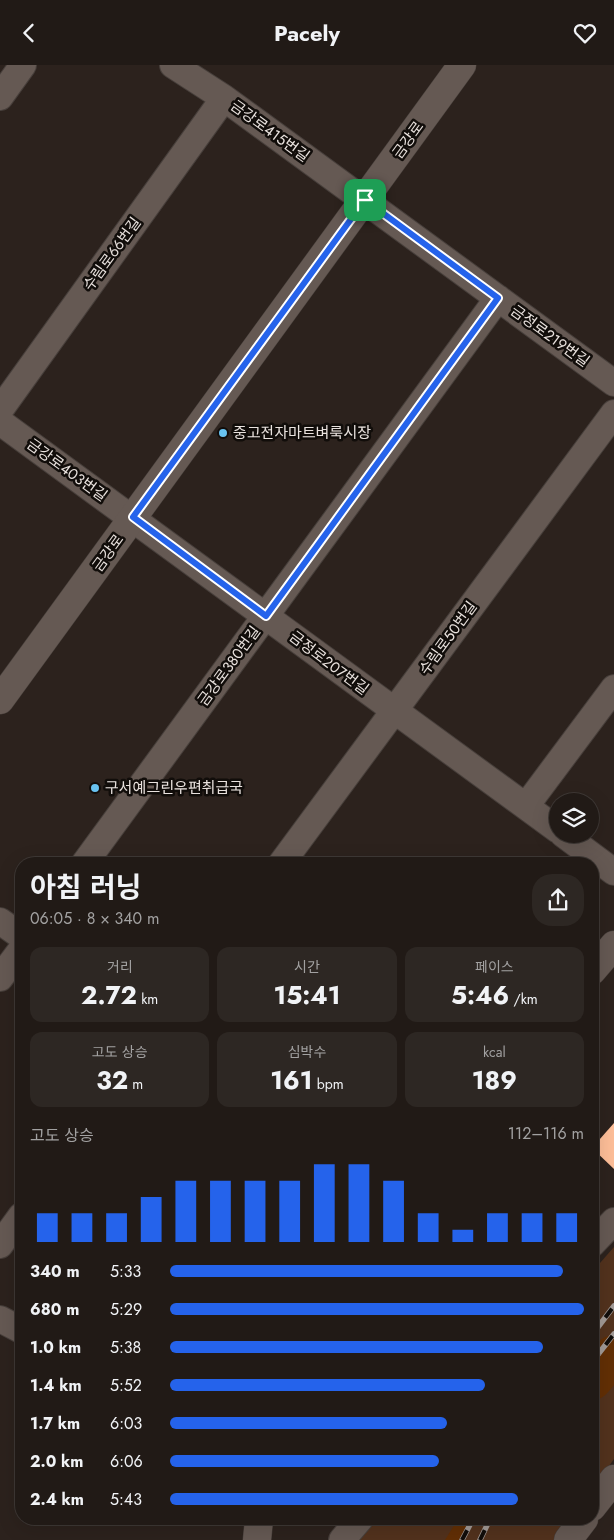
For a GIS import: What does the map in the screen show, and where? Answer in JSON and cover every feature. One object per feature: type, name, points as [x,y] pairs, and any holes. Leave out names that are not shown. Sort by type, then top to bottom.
[{"type":"street","points":[[0,97],[23,65]]},
{"type":"street","name":"금강로415번길","points":[[173,65],[224,98],[365,200]]},
{"type":"street","name":"금강로","points":[[0,700],[462,65]]},
{"type":"street","name":"수림로66번길","points":[[0,409],[224,98]]},
{"type":"street","name":"금정로219번길","points":[[365,200],[614,383]]},
{"type":"street","name":"금강로380번길","points":[[89,857],[498,298]]},
{"type":"street","name":"수림로50번길","points":[[286,857],[614,413]]},
{"type":"street","name":"금강로403번길","points":[[0,422],[133,517]]},
{"type":"street","name":"금정로207번길","points":[[133,517],[549,823]]},
{"type":"street","points":[[526,806],[614,689]]},
{"type":"street","points":[[575,843],[594,857]]},
{"type":"street","points":[[599,861],[614,872]]},
{"type":"street","points":[[0,921],[15,932]]},
{"type":"street","points":[[599,963],[614,945]]},
{"type":"street","points":[[0,978],[15,958]]},
{"type":"street","points":[[599,1237],[614,1221]]},
{"type":"street","points":[[0,1245],[15,1224]]},
{"type":"street","points":[[0,1319],[15,1327]]},
{"type":"street","points":[[599,1498],[614,1479]]},
{"type":"street","points":[[342,1540],[355,1525]]},
{"type":"street","points":[[568,1540],[579,1525]]},
{"type":"shaded area","points":[[614,1247],[614,1459],[599,1480],[599,1264]]},
{"type":"shaded area","points":[[373,1525],[565,1525],[554,1540],[359,1540]]},
{"type":"shaded area","points":[[454,1525],[470,1525],[459,1540],[445,1540]]},
{"type":"building","points":[[614,1123],[614,1169],[599,1155],[599,1140]]},
{"type":"waterway","points":[[599,1372],[614,1355]]},
{"type":"railway","points":[[599,1326],[614,1306]]},
{"type":"railway","points":[[599,1353],[614,1334]]},
{"type":"railway","points":[[462,1540],[470,1525]]},
{"type":"railway","points":[[480,1540],[487,1525]]},
{"type":"place","name":"중고전자마트벼룩시장","points":[[223,433]]},
{"type":"place","name":"구서예그린우편취급국","points":[[95,788]]},
{"type":"route","points":[[365,200],[498,298],[266,616],[133,517],[365,200]]}]
